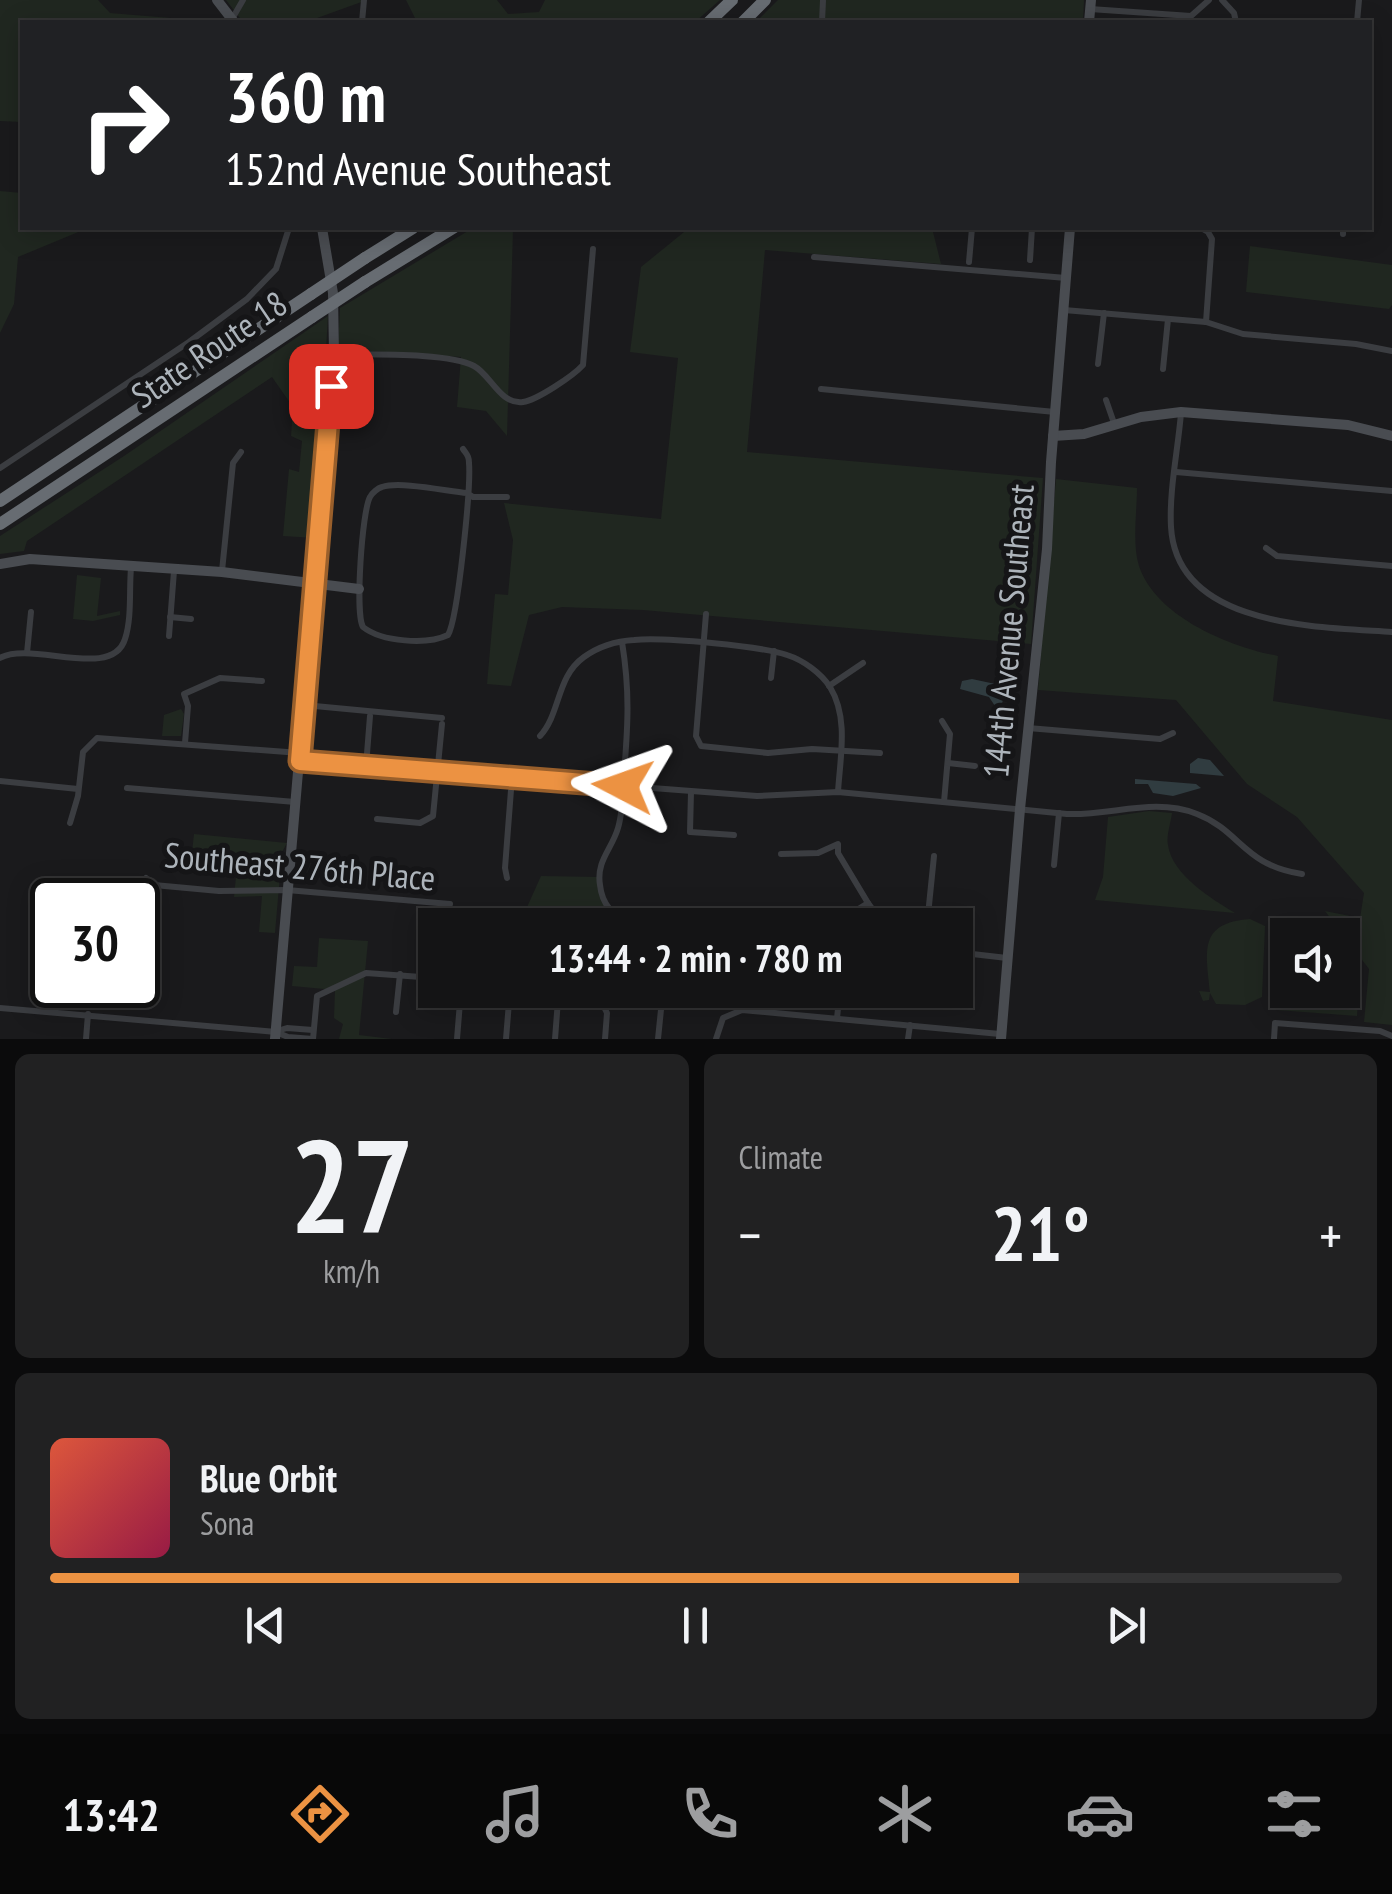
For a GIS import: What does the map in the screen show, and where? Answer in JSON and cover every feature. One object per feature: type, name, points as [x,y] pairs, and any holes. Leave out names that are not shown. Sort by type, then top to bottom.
[{"type":"highway","points":[[711,20],[732,0]]},
{"type":"highway","points":[[745,20],[765,0]]},
{"type":"highway","name":"State Route 18","points":[[0,501],[410,230]]},
{"type":"highway","name":"State Route 18","points":[[0,524],[450,230]]},
{"type":"street","points":[[217,0],[232,20]]},
{"type":"street","points":[[1091,5],[1191,16],[1209,0]]},
{"type":"street","points":[[0,468],[247,299],[276,270],[288,230]]},
{"type":"street","points":[[276,1035],[334,354],[332,292],[322,230]]},
{"type":"street","points":[[969,262],[972,230]]},
{"type":"street","points":[[1030,260],[1032,230]]},
{"type":"street","name":"144th Avenue Southeast","points":[[1001,1036],[1047,549],[1070,230]]},
{"type":"street","points":[[1204,230],[1212,242],[1206,322]]},
{"type":"street","points":[[334,354],[418,357],[472,365],[499,392],[522,402],[575,374],[583,365],[592,249]]},
{"type":"street","points":[[814,257],[1066,278]]},
{"type":"street","points":[[1064,310],[1206,322],[1243,334],[1392,350]]},
{"type":"street","points":[[1098,364],[1104,313]]},
{"type":"street","points":[[1163,369],[1168,319]]},
{"type":"street","points":[[821,389],[1055,412]]},
{"type":"street","points":[[1106,400],[1115,427]]},
{"type":"street","points":[[1181,412],[1171,525],[1175,549],[1188,574],[1211,594],[1257,618],[1281,624],[1392,632]]},
{"type":"street","points":[[1053,436],[1084,434],[1155,414],[1181,412],[1348,425],[1392,436]]},
{"type":"street","points":[[463,450],[469,461],[467,493],[456,616],[448,635],[431,640],[411,639],[380,636],[363,627],[358,609],[366,510],[376,491],[396,486],[467,493],[473,497],[507,497]]},
{"type":"street","points":[[222,572],[233,463],[241,452]]},
{"type":"street","points":[[1176,472],[1392,491]]},
{"type":"street","points":[[1266,548],[1278,556],[1392,566]]},
{"type":"street","points":[[0,564],[30,559],[222,572],[359,588]]},
{"type":"street","points":[[1,657],[28,653],[95,659],[115,653],[126,637],[131,568]]},
{"type":"street","points":[[169,636],[174,571]]},
{"type":"street","points":[[28,653],[31,612]]},
{"type":"street","points":[[706,614],[696,736],[702,746],[768,753],[812,748],[880,753]]},
{"type":"street","points":[[170,617],[191,619]]},
{"type":"street","points":[[610,908],[600,889],[600,863],[618,827],[623,786],[630,702],[622,642]]},
{"type":"street","points":[[540,736],[552,718],[568,673],[579,660],[622,642],[704,644],[774,652],[812,668],[829,686],[840,712],[838,792]]},
{"type":"street","points":[[771,678],[774,652]]},
{"type":"street","points":[[829,686],[864,664]]},
{"type":"street","points":[[185,743],[188,706],[184,694],[220,678],[262,681]]},
{"type":"street","points":[[304,705],[442,721],[434,810],[429,819],[420,823],[377,819]]},
{"type":"street","points":[[366,766],[370,716]]},
{"type":"street","points":[[942,721],[950,734],[944,802]]},
{"type":"street","points":[[1028,728],[1160,739],[1174,733]]},
{"type":"street","points":[[70,823],[83,752],[90,742],[109,737],[366,766],[691,792],[776,796],[838,792],[1088,814],[1142,806],[1193,812],[1218,826],[1256,859],[1274,869],[1302,874]]},
{"type":"street","points":[[948,763],[974,766]]},
{"type":"street","points":[[507,878],[504,868],[512,777]]},
{"type":"street","points":[[0,782],[78,789]]},
{"type":"street","points":[[128,788],[296,802]]},
{"type":"street","points":[[691,792],[690,832],[734,835]]},
{"type":"street","points":[[1054,865],[1059,813]]},
{"type":"street","points":[[781,854],[818,853],[838,844],[838,853],[872,908]]},
{"type":"street","points":[[929,908],[934,856]]},
{"type":"street","name":"Southeast 276th Place","points":[[160,886],[219,891],[288,890],[450,904]]},
{"type":"street","points":[[860,908],[868,903]]},
{"type":"street","points":[[973,954],[1008,958]]},
{"type":"street","points":[[396,1012],[400,974]]},
{"type":"street","points":[[0,1008],[276,1035],[287,1028],[313,1036],[317,996],[360,975],[418,976]]},
{"type":"street","points":[[457,1039],[460,1008]]},
{"type":"street","points":[[506,1039],[509,1008]]},
{"type":"street","points":[[555,1039],[557,1008]]},
{"type":"street","points":[[605,1008],[605,1039]]},
{"type":"street","points":[[658,1039],[662,1008]]},
{"type":"street","points":[[837,1018],[838,1008]]},
{"type":"street","points":[[716,1039],[724,1018],[742,1010],[1001,1036]]},
{"type":"street","points":[[86,1039],[88,1014]]},
{"type":"street","points":[[1274,1039],[1275,1023],[1380,1030],[1392,1036]]},
{"type":"street","points":[[908,1039],[910,1025]]},
{"type":"shaded area","points":[[0,0],[98,0],[110,13],[195,20],[20,20],[20,122],[0,121]]},
{"type":"shaded area","points":[[226,0],[367,0],[312,20],[241,20]]},
{"type":"shaded area","points":[[406,0],[497,0],[508,14],[539,12],[545,0],[720,0],[697,20],[416,20]]},
{"type":"shaded area","points":[[778,0],[1084,0],[1083,20],[758,20]]},
{"type":"shaded area","points":[[0,191],[20,193],[20,230],[83,230],[18,257],[14,304],[0,333]]},
{"type":"shaded area","points":[[470,230],[513,230],[507,436],[486,411],[457,407],[461,357],[338,349],[340,308]]},
{"type":"shaded area","points":[[687,230],[932,230],[941,264],[765,250],[747,452],[1043,478],[1031,644],[643,610],[562,607],[529,615],[511,686],[487,684],[495,594],[508,595],[513,540],[504,503],[661,519],[678,358],[630,352],[641,267]]},
{"type":"shaded area","points":[[1250,246],[1392,265],[1392,305],[1389,309],[1246,292]]},
{"type":"shaded area","points":[[328,316],[315,538],[283,536],[289,469],[299,472],[302,441],[291,436],[293,407],[272,377],[27,541],[24,551],[0,554],[0,536]]},
{"type":"shaded area","points":[[1056,479],[1137,488],[1135,528],[1139,566],[1161,600],[1178,615],[1217,637],[1278,656],[1273,701],[1392,720],[1392,1025],[1364,1022],[1369,969],[1360,957],[1364,893],[1297,817],[1247,784],[1176,700],[1038,690]]},
{"type":"shaded area","points":[[77,575],[101,578],[97,616],[120,611],[120,615],[93,621],[73,619]]},
{"type":"shaded area","points":[[972,679],[1000,685],[995,693],[1003,699],[1002,704],[995,706],[989,697],[960,689],[962,681]]},
{"type":"shaded area","points":[[181,709],[181,736],[162,736],[164,715]]},
{"type":"shaded area","points":[[1198,758],[1210,760],[1224,776],[1190,773],[1190,764]]},
{"type":"shaded area","points":[[1135,779],[1196,784],[1201,788],[1173,796],[1153,793],[1148,784],[1135,784]]},
{"type":"shaded area","points":[[1149,811],[1172,813],[1168,841],[1177,866],[1194,885],[1235,913],[1095,900],[1103,877],[1108,817]]},
{"type":"shaded area","points":[[194,834],[287,843],[282,852],[275,933],[259,932],[262,896],[234,897],[238,856],[192,852]]},
{"type":"shaded area","points":[[541,876],[599,877],[606,903],[611,908],[527,908]]},
{"type":"shaded area","points":[[1325,911],[1360,918],[1330,918]]},
{"type":"shaded area","points":[[1250,919],[1265,926],[1262,997],[1245,1005],[1216,1004],[1210,993],[1209,1000],[1203,1001],[1199,991],[1210,992],[1207,952],[1213,933],[1221,926]]},
{"type":"shaded area","points":[[319,938],[368,941],[359,1035],[392,1039],[339,1039],[343,1024],[334,1018],[335,990],[292,986],[294,966],[317,967]]},
{"type":"shaded area","points":[[1277,1008],[1357,1008],[1357,1016]]},
{"type":"route","points":[[331,386],[300,761],[623,786]]}]
